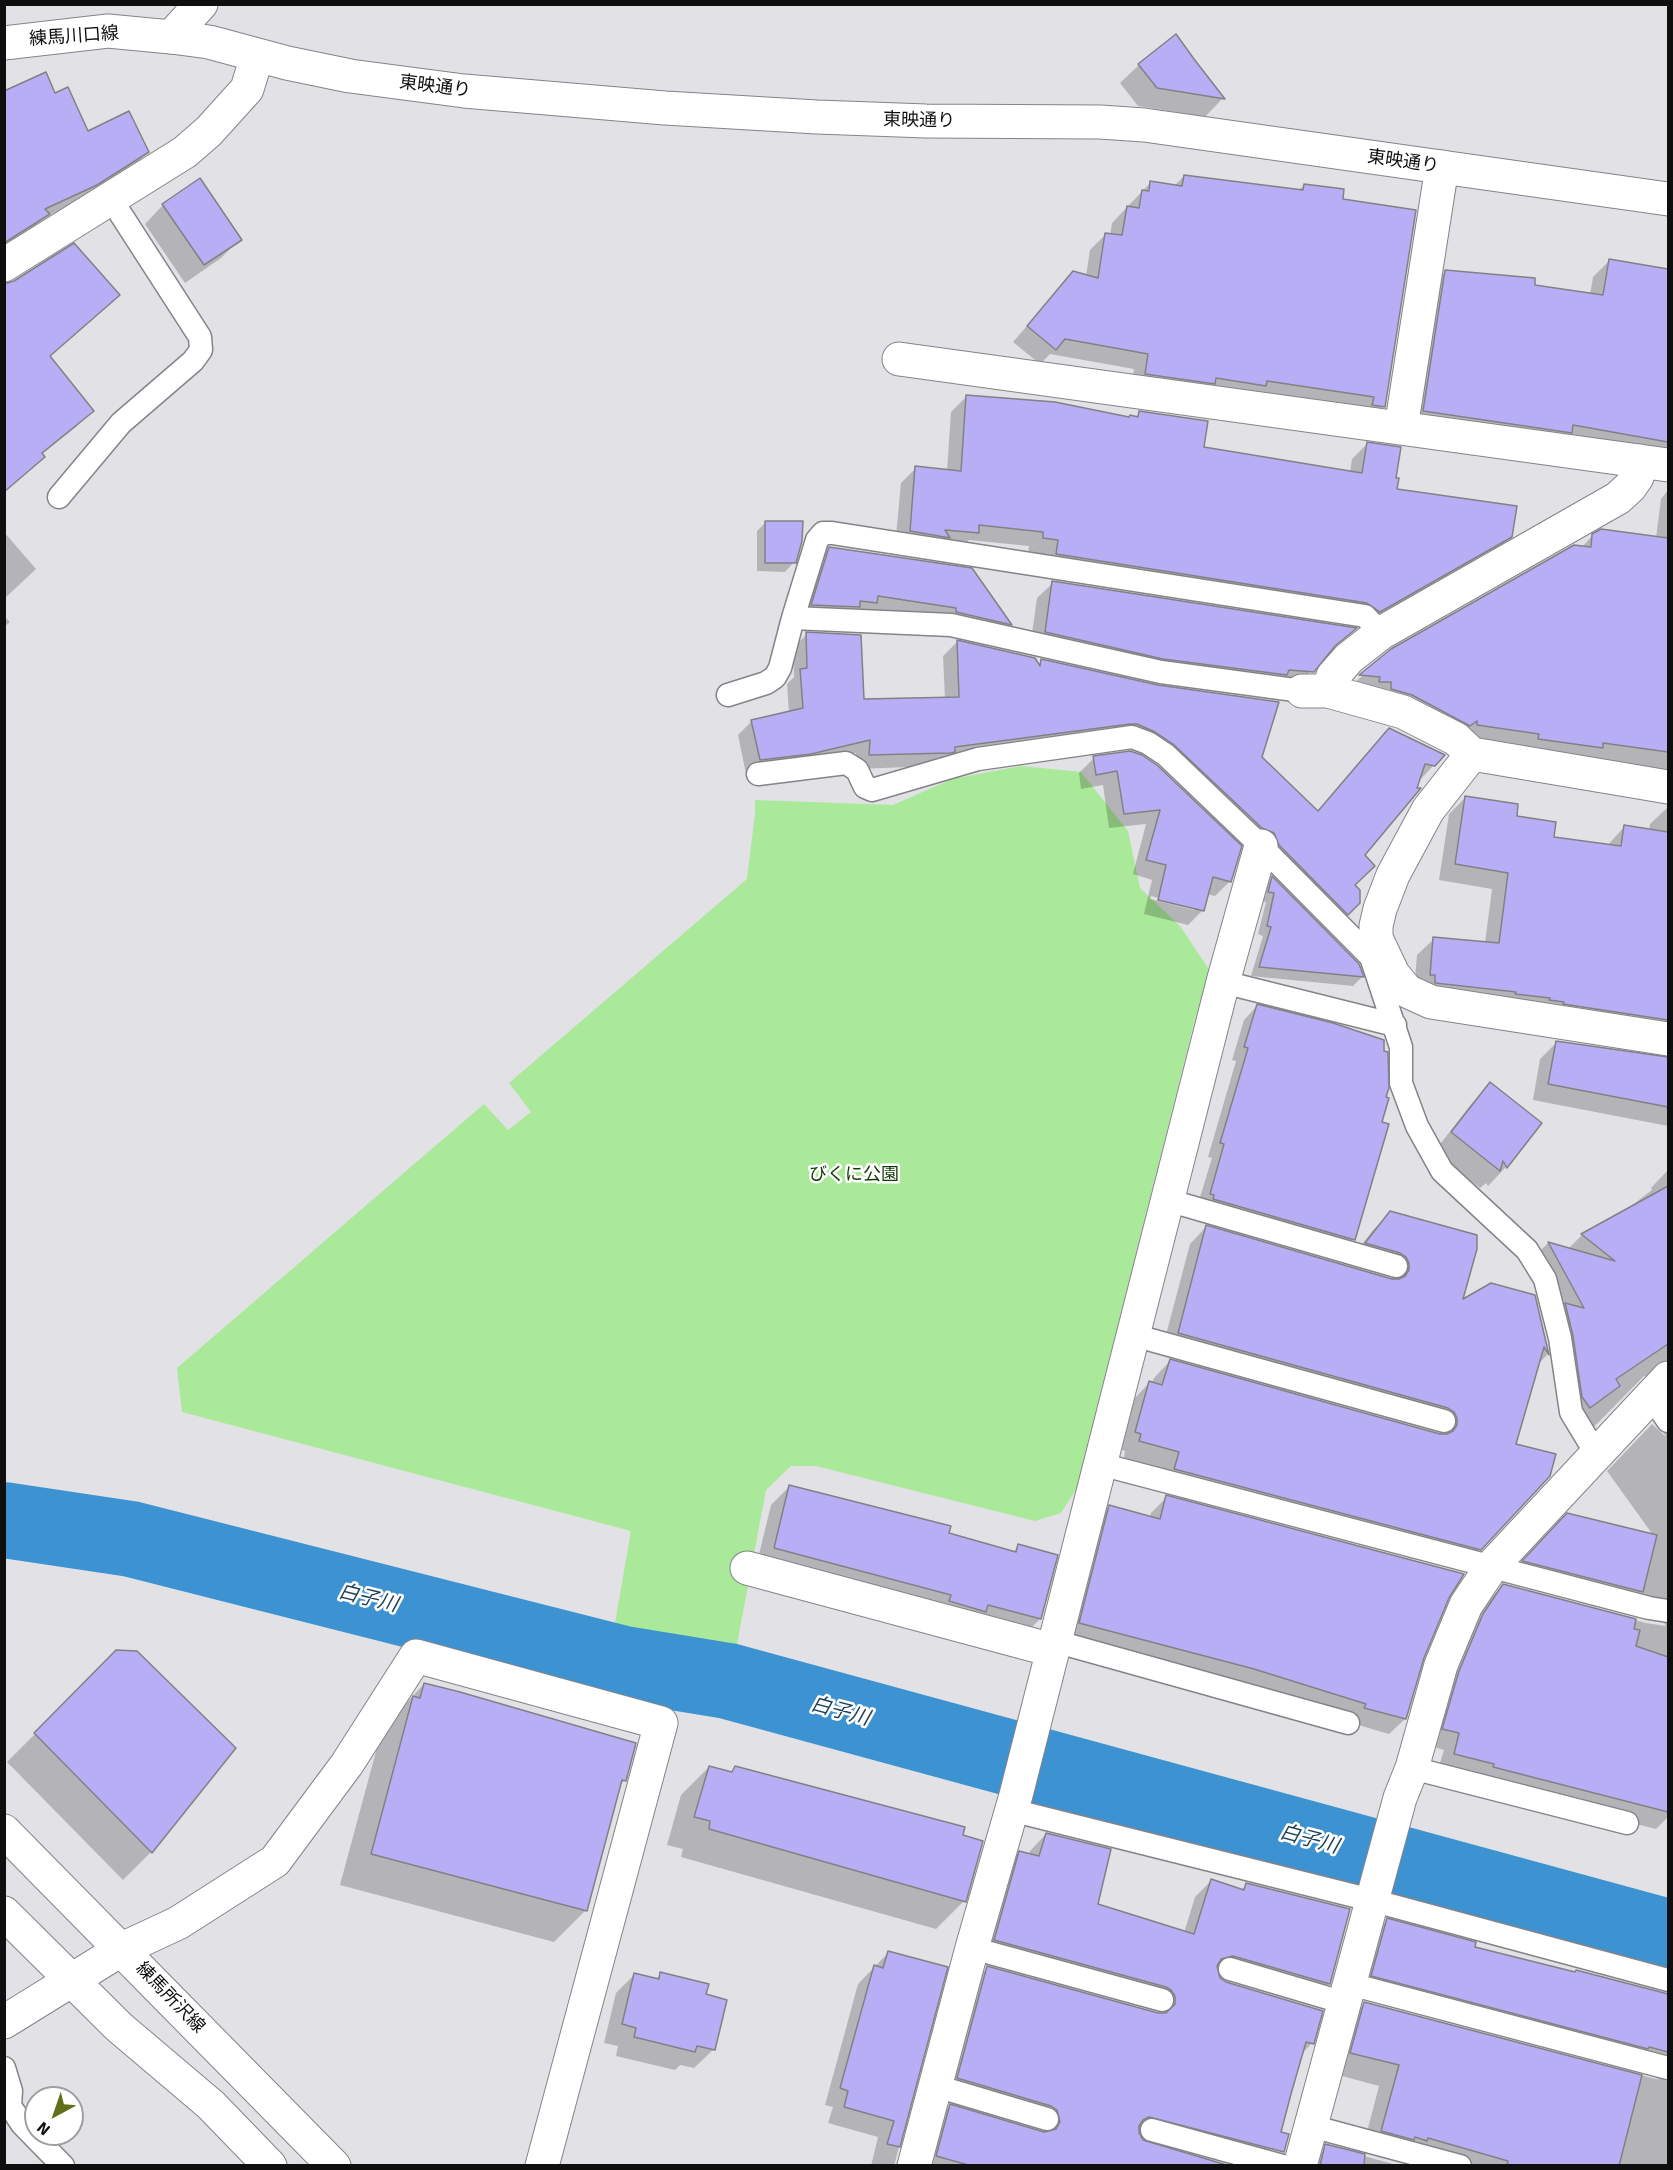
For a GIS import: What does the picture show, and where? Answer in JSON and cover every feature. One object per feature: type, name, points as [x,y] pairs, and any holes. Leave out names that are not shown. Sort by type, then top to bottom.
[{"type":"street","points":[[171,37],[201,4]]},
{"type":"street","name":"練馬川口線","points":[[4,44],[108,31],[171,37]]},
{"type":"street","name":"東映通り","points":[[171,37],[209,42],[257,56],[350,76],[464,91],[665,108],[817,117],[1144,125],[1668,199]]},
{"type":"street","points":[[4,265],[185,152],[209,131],[247,89],[257,56]]},
{"type":"street","points":[[1401,428],[1442,167]]},
{"type":"street","points":[[898,359],[1654,463]]},
{"type":"street","points":[[1315,691],[1349,658],[1381,633],[1618,498],[1630,487],[1636,477],[1654,463]]},
{"type":"street","points":[[1315,691],[1376,703],[1403,712],[1456,739],[1472,754],[1668,787]]},
{"type":"street","points":[[1472,754],[1428,810],[1393,875],[1376,926],[1376,953],[1407,991],[1431,1002],[1668,1039]]},
{"type":"street","points":[[914,2166],[972,1948],[1014,1803],[1223,982],[1261,846]]},
{"type":"street","points":[[1300,2166],[1372,1895],[1441,1665],[1467,1605],[1492,1566],[1597,1455],[1662,1398]]},
{"type":"street","points":[[747,1568],[1052,1652]]},
{"type":"street","points":[[4,2022],[122,1949],[178,1923],[275,1861],[347,1764],[416,1656],[662,1724],[542,2166]]},
{"type":"street","name":"練馬所沢線","points":[[4,1830],[334,2166]]},
{"type":"street","points":[[4,1913],[119,2027],[211,2104],[270,2166]]},
{"type":"lane","points":[[59,497],[122,423],[193,361],[201,350],[200,337],[111,200]]},
{"type":"lane","points":[[728,695],[766,683],[775,676],[780,668],[792,618],[817,540],[823,533],[1365,616],[1381,633]]},
{"type":"lane","points":[[792,618],[951,625],[1161,672],[1315,691]]},
{"type":"lane","points":[[758,774],[846,763],[857,770],[865,787],[872,790],[978,759],[1132,737],[1148,742],[1166,755],[1376,953],[1401,1047],[1401,1083],[1417,1126],[1442,1171],[1527,1250],[1545,1279],[1560,1338],[1571,1412],[1597,1455]]},
{"type":"lane","points":[[1223,982],[1395,1025]]},
{"type":"lane","points":[[1167,1200],[1396,1266]]},
{"type":"lane","points":[[1133,1335],[1444,1421]]},
{"type":"lane","points":[[1100,1464],[1649,1608],[1668,1611]]},
{"type":"lane","points":[[1052,1652],[1348,1723]]},
{"type":"lane","points":[[1406,1783],[1627,1823]]},
{"type":"lane","points":[[1014,1803],[1372,1895],[1668,1980]]},
{"type":"lane","points":[[972,1948],[1162,2000]]},
{"type":"lane","points":[[1230,1969],[1668,2068]]},
{"type":"lane","points":[[4,2068],[10,2091],[10,2106],[22,2124],[63,2166]]},
{"type":"lane","points":[[936,2086],[1047,2119]]},
{"type":"lane","points":[[1311,2126],[1460,2166]]},
{"type":"lane","points":[[1152,2130],[1283,2166]]},
{"type":"green space","name":"びくに公園","points":[[1021,766],[1081,772],[1128,831],[1140,888],[1180,926],[1212,974],[1195,1019],[1077,1488],[1061,1513],[1035,1521],[816,1466],[791,1466],[766,1490],[734,1660],[614,1629],[631,1531],[182,1412],[177,1368],[484,1104],[508,1130],[531,1112],[509,1083],[747,879],[755,800],[893,805],[952,779]]},
{"type":"building","points":[[1176,34],[1225,99],[1157,88],[1138,64]]},
{"type":"building","points":[[46,72],[55,93],[68,87],[88,131],[129,111],[149,152],[97,185],[45,209],[50,214],[4,243],[4,91]]},
{"type":"building","points":[[1184,175],[1303,190],[1304,184],[1344,189],[1343,199],[1416,210],[1385,407],[1372,405],[1374,397],[1267,381],[1266,386],[1216,378],[1215,384],[1145,374],[1148,354],[1065,339],[1056,350],[1027,326],[1073,271],[1098,278],[1105,233],[1122,235],[1127,206],[1139,208],[1142,190],[1149,191],[1150,181],[1182,186]]},
{"type":"building","points":[[200,178],[242,240],[204,265],[162,204]]},
{"type":"building","points":[[74,243],[120,295],[50,356],[94,411],[42,453],[45,457],[4,492],[4,284],[14,281]]},
{"type":"building","points":[[1609,259],[1668,269],[1668,442],[1573,425],[1572,433],[1423,411],[1445,270],[1535,278],[1535,285],[1603,295]]},
{"type":"building","points":[[966,395],[1055,402],[1129,417],[1130,415],[1138,417],[1139,411],[1208,421],[1204,447],[1362,473],[1367,442],[1401,447],[1396,478],[1399,478],[1397,489],[1517,506],[1512,537],[1380,612],[1367,603],[1056,554],[1058,540],[1043,538],[1043,532],[979,525],[979,533],[945,530],[950,538],[910,531],[915,466],[961,471]]},
{"type":"building","points":[[765,521],[803,521],[802,541],[796,563],[765,563]]},
{"type":"building","points":[[1601,529],[1668,538],[1668,752],[1603,743],[1603,748],[1538,739],[1539,734],[1477,725],[1477,721],[1470,726],[1412,695],[1391,689],[1391,682],[1379,682],[1380,677],[1359,675],[1391,649],[1574,545],[1591,547],[1592,534]]},
{"type":"building","points":[[829,547],[972,568],[1012,625],[956,612],[956,608],[878,596],[877,603],[860,601],[860,607],[811,605]]},
{"type":"building","points":[[1052,581],[1357,628],[1335,646],[1314,672],[1289,670],[1287,675],[1163,659],[1045,632]]},
{"type":"building","points":[[806,632],[861,635],[864,699],[959,697],[957,640],[1035,658],[1040,666],[1041,659],[1158,685],[1279,702],[1262,757],[1318,811],[1389,728],[1445,755],[1435,766],[1425,764],[1417,788],[1421,788],[1365,855],[1375,866],[1355,885],[1360,890],[1360,903],[1348,915],[1279,845],[1274,833],[1262,828],[1173,744],[1137,724],[955,747],[955,752],[951,753],[869,755],[870,740],[811,754],[760,760],[751,720],[803,708],[800,669],[807,668]]},
{"type":"building","points":[[1130,751],[1142,755],[1158,766],[1242,846],[1231,882],[1213,877],[1204,911],[1158,900],[1166,865],[1146,860],[1160,810],[1124,814],[1117,771],[1096,775],[1093,756]]},
{"type":"building","points":[[1465,796],[1518,804],[1517,816],[1556,822],[1554,837],[1621,846],[1624,825],[1668,832],[1668,1020],[1563,1004],[1564,1002],[1549,1000],[1550,998],[1515,994],[1516,992],[1435,983],[1435,975],[1430,975],[1433,937],[1499,943],[1508,873],[1455,864]]},
{"type":"building","points":[[1272,876],[1359,964],[1364,977],[1259,967],[1271,927],[1267,926],[1274,893],[1268,892]]},
{"type":"building","points":[[1257,1004],[1333,1023],[1384,1040],[1384,1051],[1388,1052],[1389,1088],[1386,1097],[1389,1098],[1382,1122],[1389,1124],[1355,1240],[1213,1199],[1214,1195],[1210,1194],[1224,1144],[1220,1143],[1248,1048],[1244,1047]]},
{"type":"building","points":[[1556,1041],[1668,1057],[1668,1107],[1548,1084]]},
{"type":"building","points":[[1490,1082],[1542,1123],[1507,1168],[1503,1161],[1500,1171],[1451,1132]]},
{"type":"building","points":[[1668,1186],[1668,1344],[1616,1379],[1620,1386],[1590,1408],[1582,1397],[1573,1336],[1565,1303],[1584,1308],[1548,1242],[1615,1261],[1581,1234]]},
{"type":"building","points":[[1390,1211],[1477,1235],[1477,1249],[1463,1299],[1491,1283],[1535,1295],[1549,1355],[1544,1347],[1516,1444],[1556,1454],[1550,1476],[1481,1550],[1174,1469],[1179,1452],[1139,1441],[1141,1434],[1135,1432],[1149,1381],[1162,1385],[1170,1359],[1440,1434],[1453,1431],[1457,1425],[1457,1418],[1448,1408],[1178,1333],[1206,1225],[1392,1279],[1399,1279],[1409,1270],[1406,1257],[1400,1253],[1365,1243]]},
{"type":"building","points":[[789,1485],[951,1526],[949,1533],[1016,1552],[1018,1544],[1058,1555],[1041,1619],[988,1605],[986,1612],[949,1601],[951,1595],[774,1548]]},
{"type":"building","points":[[1166,1495],[1464,1574],[1449,1598],[1424,1658],[1406,1719],[1364,1708],[1366,1704],[1254,1669],[1079,1623],[1109,1505],[1160,1519]]},
{"type":"building","points":[[1567,1513],[1657,1535],[1643,1592],[1522,1561]]},
{"type":"building","points":[[1503,1584],[1636,1619],[1634,1629],[1640,1630],[1636,1646],[1668,1657],[1668,1812],[1493,1767],[1494,1764],[1454,1754],[1459,1733],[1442,1729],[1459,1671],[1483,1614]]},
{"type":"building","points":[[116,1650],[137,1651],[236,1748],[152,1853],[34,1733]]},
{"type":"building","points":[[424,1683],[636,1743],[626,1781],[622,1780],[587,1911],[371,1854],[413,1696],[420,1698]]},
{"type":"building","points":[[709,1766],[732,1772],[735,1766],[965,1827],[963,1835],[983,1841],[966,1902],[709,1829],[710,1821],[694,1817]]},
{"type":"building","points":[[1046,1833],[1111,1849],[1098,1904],[1194,1934],[1211,1879],[1244,1890],[1246,1883],[1350,1909],[1330,1984],[1233,1956],[1221,1959],[1217,1966],[1220,1978],[1226,1982],[1323,2011],[1314,2044],[1306,2042],[1291,2094],[1281,2132],[1289,2134],[1284,2152],[1149,2117],[1139,2126],[1139,2133],[1143,2140],[1230,2166],[972,2166],[936,2156],[950,2104],[1044,2132],[1056,2129],[1060,2122],[1057,2110],[1051,2106],[957,2078],[987,1966],[1158,2013],[1166,2013],[1175,2004],[1175,1996],[1166,1987],[994,1940],[1019,1851],[1039,1856]]},
{"type":"building","points":[[1387,1918],[1476,1942],[1475,1947],[1668,1994],[1668,2052],[1649,2047],[1648,2049],[1371,1976]]},
{"type":"building","points":[[888,1951],[948,1967],[900,2147],[887,2144],[894,2121],[844,2107],[848,2091],[840,2088],[874,1965],[883,1968]]},
{"type":"building","points":[[660,1972],[709,1984],[706,1994],[727,2000],[715,2050],[697,2046],[695,2052],[634,2037],[636,2028],[622,2024],[634,1973],[659,1979]]},
{"type":"building","points":[[1364,2002],[1642,2075],[1619,2166],[1507,2166],[1508,2161],[1428,2138],[1427,2141],[1415,2137],[1414,2140],[1381,2131],[1399,2065],[1350,2053]]},
{"type":"building","points":[[1325,2144],[1365,2154],[1364,2166],[1320,2166]]},
{"type":"waterway","name":"白子川","points":[[4,1520],[131,1539],[624,1664],[728,1681],[1668,1937]]}]
